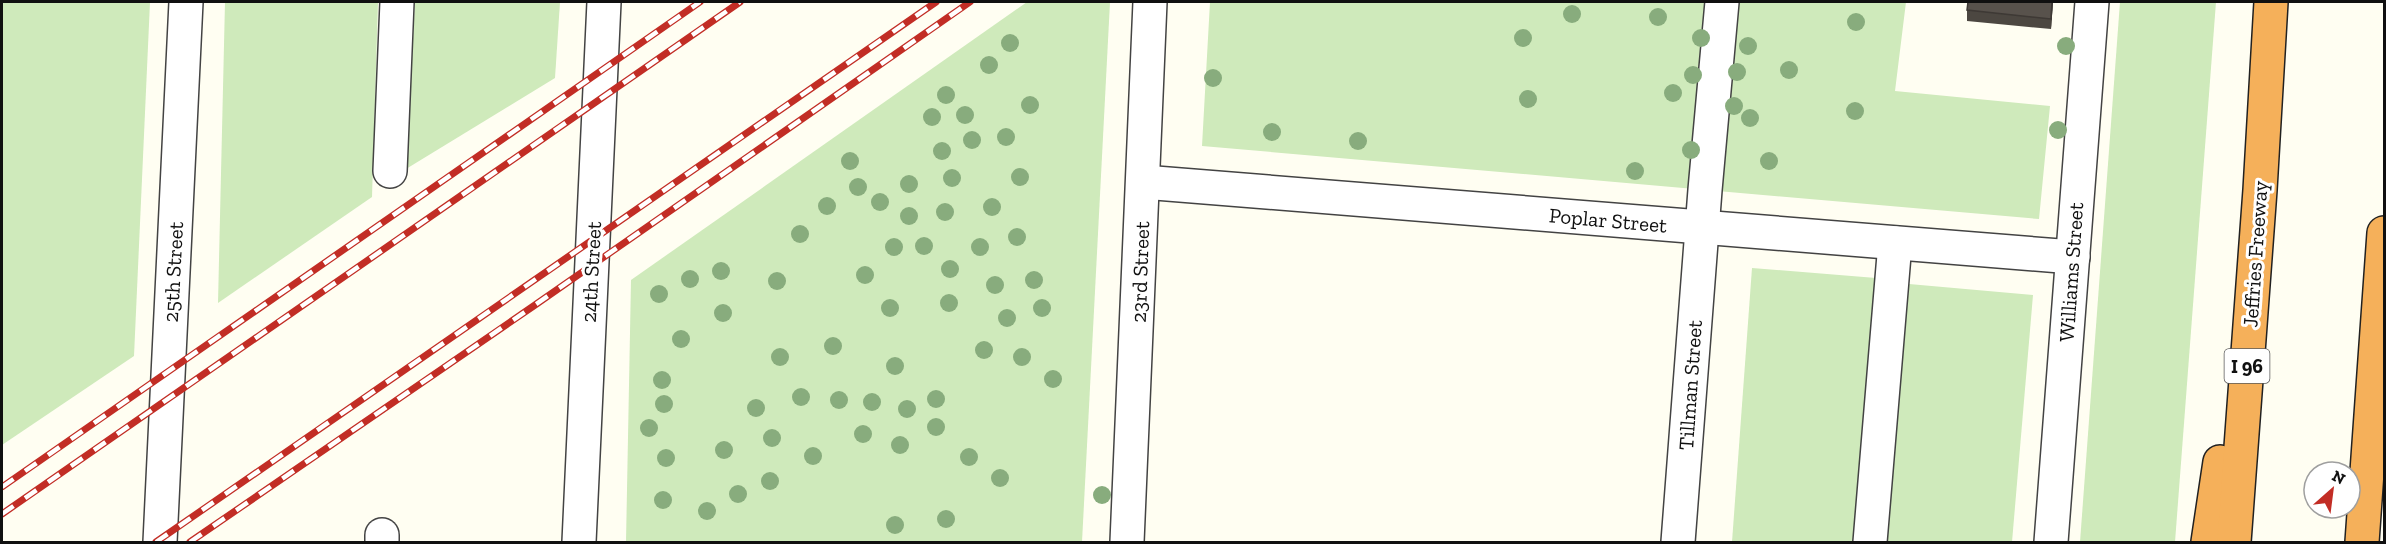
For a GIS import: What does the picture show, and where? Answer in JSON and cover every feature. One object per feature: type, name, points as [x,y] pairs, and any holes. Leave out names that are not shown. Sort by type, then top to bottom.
[{"type":"highway","name":"Jeffries Freeway","points":[[2234,543],[2260,190],[2271,2]]},
{"type":"highway","points":[[2208,543],[2260,190]]},
{"type":"highway","points":[[2362,543],[2385,233]]},
{"type":"street","name":"25th Street","points":[[160,543],[186,2]]},
{"type":"street","points":[[390,171],[397,2]]},
{"type":"street","name":"24th Street","points":[[579,543],[604,2]]},
{"type":"street","name":"23rd Street","points":[[1127,543],[1150,2]]},
{"type":"street","name":"Tillman Street","points":[[1678,543],[1722,2]]},
{"type":"street","name":"Williams Street","points":[[2051,543],[2092,2]]},
{"type":"street","name":"Poplar Street","points":[[1143,182],[2073,257]]},
{"type":"street","points":[[1870,543],[1895,243]]},
{"type":"green space","points":[[2,2],[150,2],[134,356],[2,445]]},
{"type":"green space","points":[[225,2],[378,2],[372,197],[218,303]]},
{"type":"green space","points":[[415,2],[560,2],[555,78],[406,169]]},
{"type":"green space","points":[[1027,2],[1110,2],[1082,542],[626,542],[631,280]]},
{"type":"green space","points":[[1210,2],[1906,2],[1895,91],[2050,106],[2039,219],[1202,146]]},
{"type":"green space","points":[[2120,2],[2216,2],[2175,542],[2080,542]]},
{"type":"green space","points":[[1752,268],[1876,278],[1857,542],[1732,542]]},
{"type":"green space","points":[[1909,284],[2033,295],[2012,542],[1887,542]]},
{"type":"building","points":[[1968,2],[2052,2],[2051,19],[1967,10]]},
{"type":"railway","points":[[2,487],[700,2]]},
{"type":"railway","points":[[2,514],[740,2]]},
{"type":"railway","points":[[156,542],[936,2]]},
{"type":"railway","points":[[190,542],[970,2]]}]
